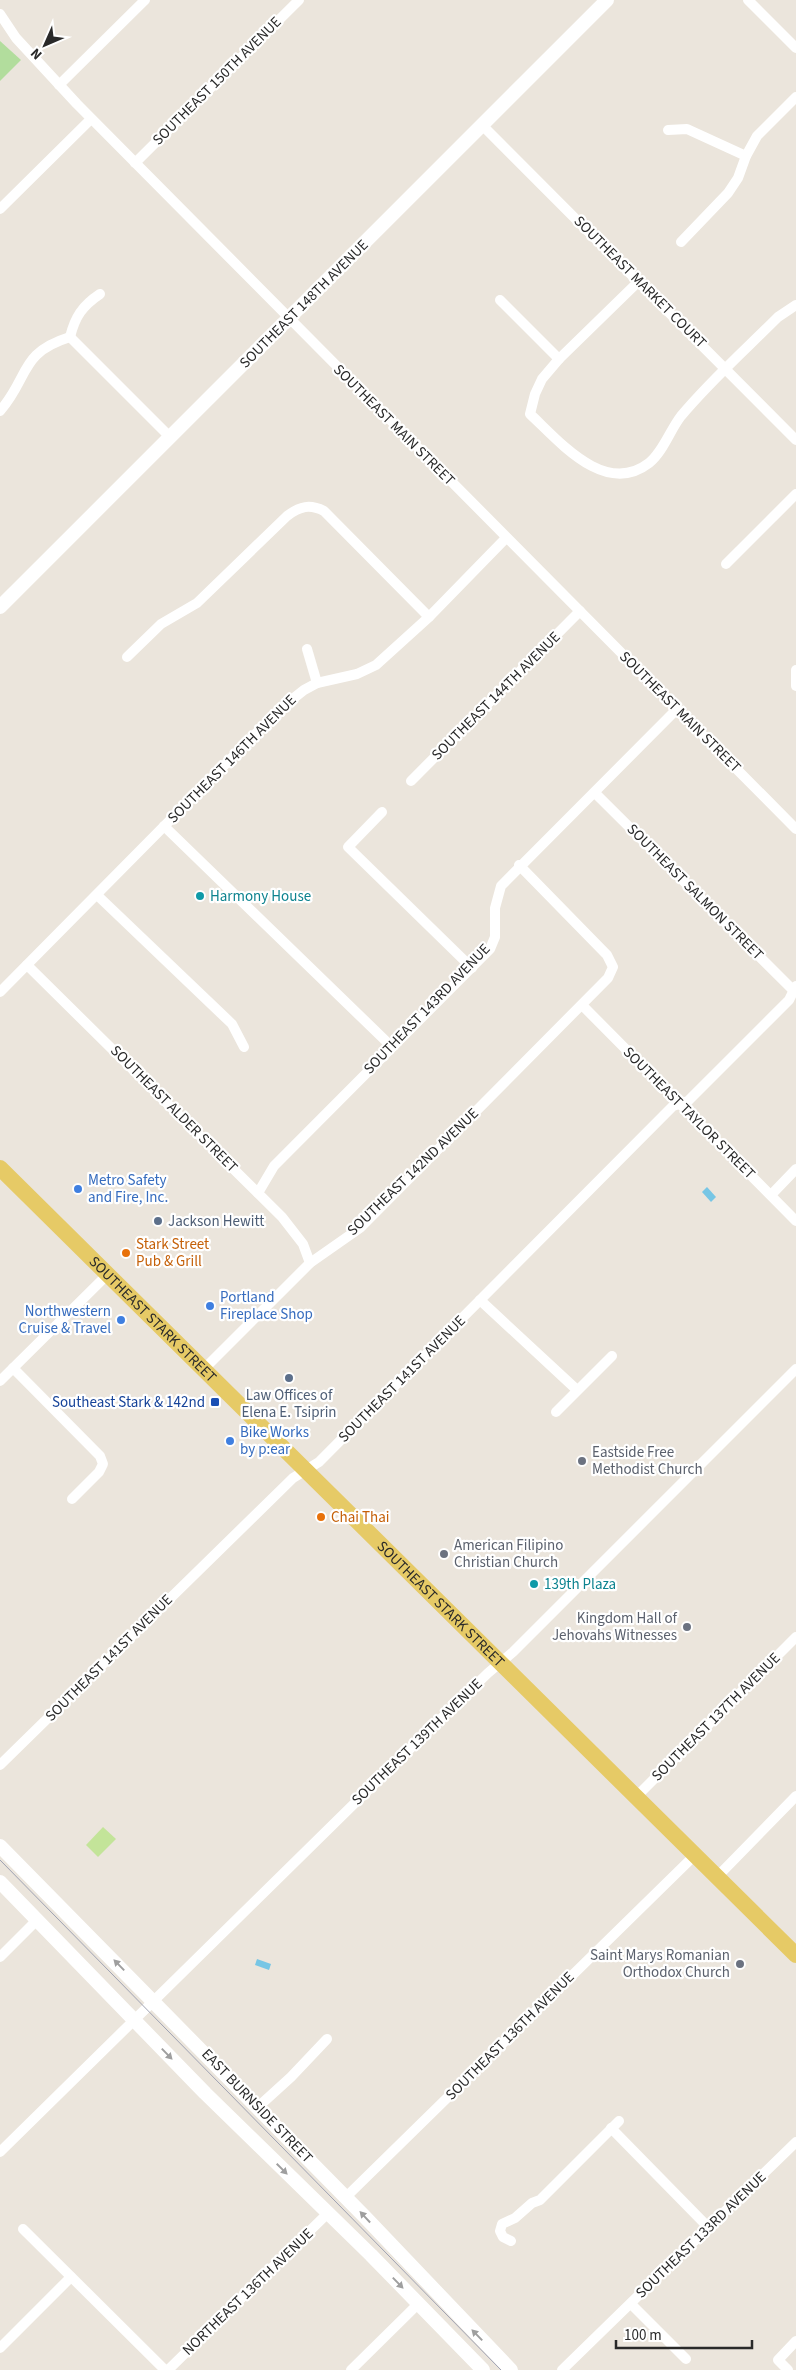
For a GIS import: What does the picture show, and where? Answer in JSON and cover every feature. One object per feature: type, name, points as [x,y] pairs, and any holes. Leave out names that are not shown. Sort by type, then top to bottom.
[{"type":"main road","name":"SOUTHEAST STARK STREET","points":[[0,1168],[795,1952]]},
{"type":"street","points":[[59,85],[145,0]]},
{"type":"street","name":"SOUTHEAST 150TH AVENUE","points":[[135,163],[299,0]]},
{"type":"street","name":"SOUTHEAST 148TH AVENUE","points":[[0,607],[608,0]]},
{"type":"street","points":[[748,0],[796,48]]},
{"type":"street","name":"SOUTHEAST MAIN STREET","points":[[0,14],[16,38],[91,119],[796,829]]},
{"type":"street","points":[[680,242],[728,194],[738,178],[746,156],[758,136],[796,97]]},
{"type":"street","points":[[0,210],[91,119]]},
{"type":"street","name":"SOUTHEAST MARKET COURT","points":[[482,125],[640,281],[796,440]]},
{"type":"street","points":[[668,130],[687,129],[746,156]]},
{"type":"street","points":[[640,281],[559,359],[542,379],[535,394],[530,414],[581,461],[609,473],[628,473],[649,463],[682,416],[778,317],[796,305]]},
{"type":"street","points":[[0,411],[33,356],[43,348],[70,337],[79,312],[86,303],[100,294]]},
{"type":"street","points":[[500,300],[559,359]]},
{"type":"street","points":[[70,337],[170,438]]},
{"type":"street","points":[[726,564],[796,494]]},
{"type":"street","points":[[127,657],[161,624],[197,603],[287,516],[304,506],[314,506],[324,511],[429,617]]},
{"type":"street","name":"SOUTHEAST 146TH AVENUE","points":[[0,992],[280,708],[317,683],[346,677],[376,664],[429,617],[506,538]]},
{"type":"street","name":"SOUTHEAST 144TH AVENUE","points":[[411,781],[580,611]]},
{"type":"street","points":[[306,649],[317,683]]},
{"type":"street","points":[[796,670],[796,686]]},
{"type":"street","name":"SOUTHEAST 143RD AVENUE","points":[[258,1193],[274,1166],[490,949],[494,937],[495,908],[501,886],[677,709]]},
{"type":"street","name":"SOUTHEAST SALMON STREET","points":[[595,793],[795,989]]},
{"type":"street","points":[[382,812],[348,847],[472,968]]},
{"type":"street","points":[[164,826],[392,1047]]},
{"type":"street","name":"SOUTHEAST 142ND AVENUE","points":[[204,1369],[310,1262],[360,1228],[608,978],[613,967],[601,949],[520,865]]},
{"type":"street","points":[[97,895],[232,1024],[244,1047]]},
{"type":"street","name":"SOUTHEAST ALDER STREET","points":[[27,965],[294,1230],[303,1244],[310,1262]]},
{"type":"street","name":"SOUTHEAST 141ST AVENUE","points":[[0,1765],[293,1478],[319,1462],[673,1106],[688,1101],[789,1000],[795,989]]},
{"type":"street","name":"SOUTHEAST TAYLOR STREET","points":[[582,1005],[796,1221]]},
{"type":"street","points":[[771,1195],[796,1169]]},
{"type":"street","points":[[0,1381],[108,1274]]},
{"type":"street","points":[[480,1300],[578,1390]]},
{"type":"street","points":[[556,1412],[612,1356]]},
{"type":"street","points":[[14,1368],[100,1456],[103,1464],[99,1472],[72,1499]]},
{"type":"street","name":"SOUTHEAST 139TH AVENUE","points":[[0,2152],[143,2010],[501,1662],[796,1369]]},
{"type":"street","name":"SOUTHEAST 137TH AVENUE","points":[[636,1797],[796,1637]]},
{"type":"street","points":[[717,1876],[796,1796]]},
{"type":"street","name":"EAST BURNSIDE STREET","points":[[0,1846],[143,2010],[328,2213],[483,2370]]},
{"type":"street","name":"SOUTHEAST 136TH AVENUE","points":[[346,2197],[695,1855]]},
{"type":"street","name":"EAST BURNSIDE STREET","points":[[0,1882],[37,1920],[258,2107],[511,2370]]},
{"type":"street","points":[[0,1957],[37,1920]]},
{"type":"street","points":[[258,2107],[296,2072],[327,2039]]},
{"type":"street","points":[[511,2241],[503,2237],[500,2231],[502,2224],[515,2218],[532,2203],[540,2200],[615,2125],[708,2227]]},
{"type":"street","name":"SOUTHEAST 133RD AVENUE","points":[[562,2370],[796,2142]]},
{"type":"street","name":"NORTHEAST 136TH AVENUE","points":[[167,2370],[328,2213]]},
{"type":"street","points":[[23,2229],[167,2370]]},
{"type":"street","points":[[0,2348],[71,2277]]},
{"type":"street","points":[[351,2370],[418,2304]]},
{"type":"street","points":[[631,2304],[686,2359]]},
{"type":"street","points":[[788,2370],[778,2360],[796,2341]]},
{"type":"green space","points":[[0,41],[21,60],[0,81]]},
{"type":"green space","points":[[103,1827],[116,1839],[98,1857],[86,1845]]},
{"type":"water","points":[[707,1187],[716,1197],[711,1202],[702,1192]]},
{"type":"water","points":[[257,1959],[271,1964],[269,1970],[255,1965]]},
{"type":"tram line","points":[[0,1860],[501,2370]]},
{"type":"place","name":"Harmony House","points":[[200,896]]},
{"type":"place","name":"Metro Safety and Fire, Inc.","points":[[78,1189]]},
{"type":"place","name":"Jackson Hewitt","points":[[158,1221]]},
{"type":"place","name":"Stark Street Pub & Grill","points":[[126,1253]]},
{"type":"place","name":"Portland Fireplace Shop","points":[[210,1306]]},
{"type":"place","name":"Northwestern Cruise & Travel","points":[[121,1320]]},
{"type":"place","name":"Law Offices of Elena E. Tsiprin","points":[[289,1378]]},
{"type":"place","name":"Southeast Stark & 142nd","points":[[215,1402]]},
{"type":"place","name":"Bike Works by p:ear","points":[[230,1441]]},
{"type":"place","name":"Eastside Free Methodist Church","points":[[582,1461]]},
{"type":"place","name":"Chai Thai","points":[[321,1517]]},
{"type":"place","name":"American Filipino Christian Church","points":[[444,1554]]},
{"type":"place","name":"139th Plaza","points":[[534,1584]]},
{"type":"place","name":"Kingdom Hall of Jehovahs Witnesses","points":[[687,1627]]},
{"type":"place","name":"Saint Marys Romanian Orthodox Church","points":[[740,1964]]}]
